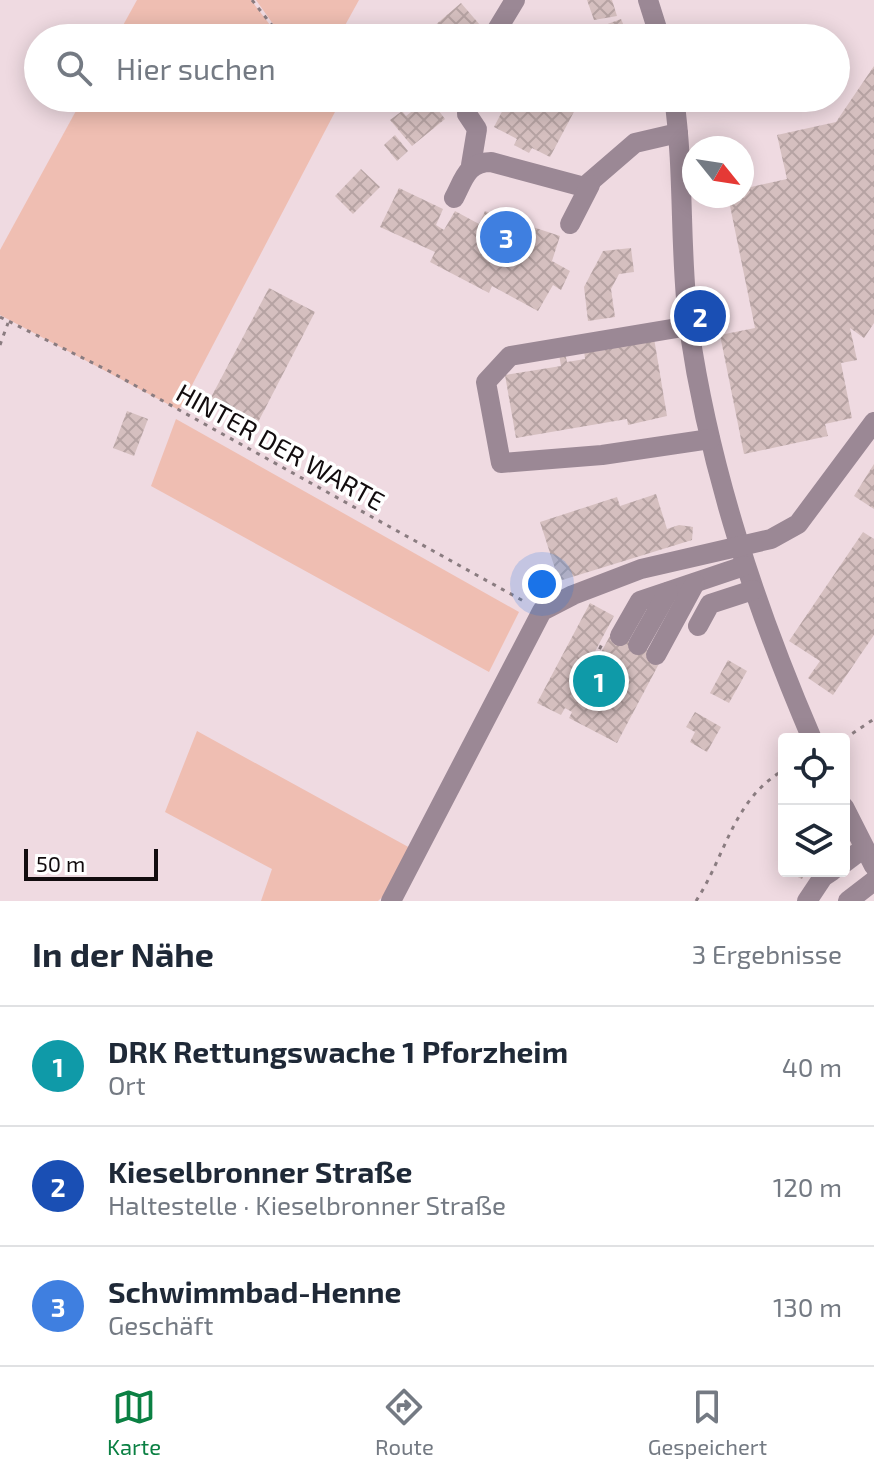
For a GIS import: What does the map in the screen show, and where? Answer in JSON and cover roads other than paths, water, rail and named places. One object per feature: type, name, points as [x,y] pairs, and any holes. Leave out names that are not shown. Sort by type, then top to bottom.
[{"type":"street","points":[[500,24],[515,0]]},
{"type":"street","points":[[648,0],[656,24]]},
{"type":"street","points":[[454,198],[471,165],[477,129],[470,112]]},
{"type":"street","points":[[676,112],[689,326],[710,439],[744,566],[810,733]]},
{"type":"street","points":[[570,224],[590,185],[635,143],[678,133]]},
{"type":"street","points":[[471,165],[491,162],[571,186],[590,185]]},
{"type":"street","points":[[689,326],[510,356],[486,382],[501,463],[602,455],[710,439]]},
{"type":"street","points":[[391,901],[542,611],[573,595],[641,569],[771,539],[798,524],[874,422]]},
{"type":"street","points":[[674,590],[638,645],[674,590],[744,566]]},
{"type":"street","points":[[698,626],[710,604],[753,590]]},
{"type":"street","points":[[850,819],[869,857]]},
{"type":"street","points":[[807,901],[823,877]]},
{"type":"street","points":[[848,901],[874,881]]},
{"type":"place","name":"Schwimmbad-Henne","points":[[506,237]]},
{"type":"place","name":"Kieselbronner Straße","points":[[700,316]]},
{"type":"place","name":"DRK Rettungswache 1 Pforzheim","points":[[599,681]]}]
